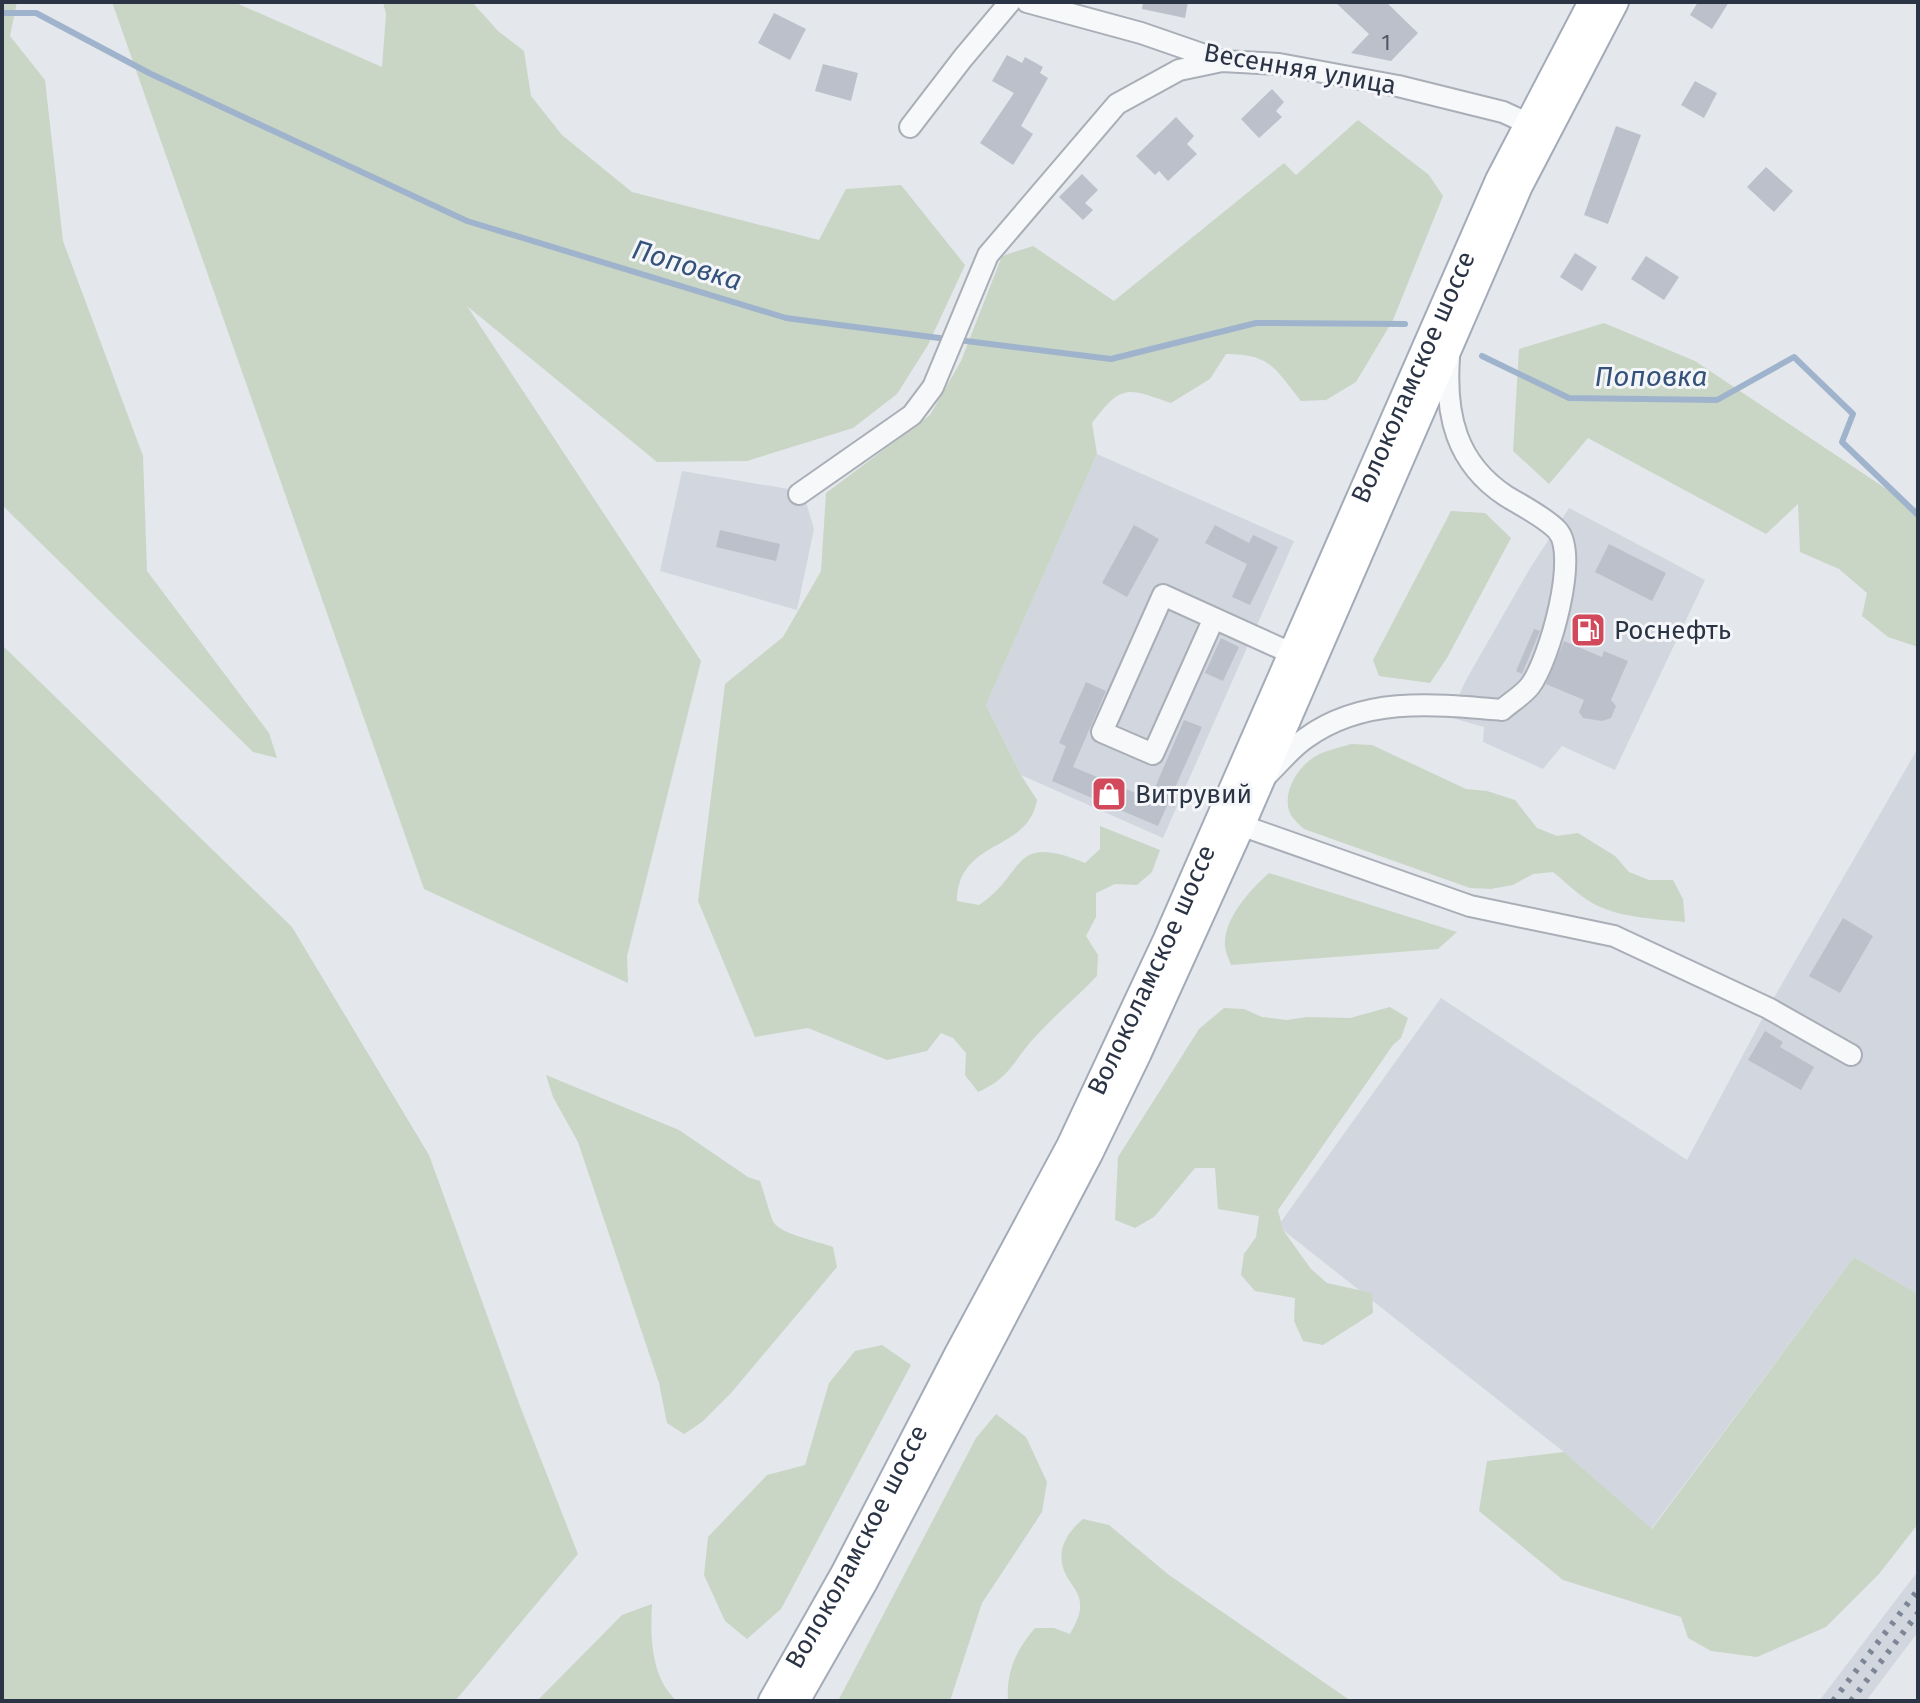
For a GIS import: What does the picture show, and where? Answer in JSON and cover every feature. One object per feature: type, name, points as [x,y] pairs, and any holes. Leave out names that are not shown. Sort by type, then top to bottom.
[{"type":"main road","name":"Волоколамское шоссе","points":[[796,1701],[864,1582],[1089,1154],[1138,1053],[1231,822],[1293,654],[1465,256],[1527,123],[1592,2]]},
{"type":"main road","name":"Волоколамское шоссе","points":[[772,1701],[844,1574],[1070,1146],[1231,822],[1260,782],[1519,186],[1615,2]]},
{"type":"street","points":[[910,127],[1010,2]]},
{"type":"street","name":"Весенняя улица","points":[[1027,2],[1141,33],[1222,61],[1279,64],[1398,86],[1503,112],[1527,123]]},
{"type":"street","points":[[799,494],[912,415],[933,387],[988,255],[1117,104],[1179,70],[1222,61]]},
{"type":"street","points":[[1260,782],[1306,737],[1350,715],[1394,705],[1448,705],[1502,710],[1530,686],[1556,627],[1567,555],[1559,530],[1492,486],[1469,462],[1455,432],[1447,392],[1450,344]]},
{"type":"street","points":[[1214,618],[1153,754],[1102,732],[1163,595],[1214,618],[1293,654]]},
{"type":"street","points":[[1231,822],[1470,906],[1614,936],[1768,1008],[1851,1055]]},
{"type":"shaded area","points":[[1097,454],[1294,541],[1163,838],[1021,775],[986,705]]},
{"type":"shaded area","points":[[682,471],[794,490],[805,499],[814,529],[797,610],[660,571]]},
{"type":"shaded area","name":"Роснефть","points":[[1569,508],[1705,580],[1615,770],[1562,746],[1543,769],[1483,742],[1484,727],[1449,717],[1466,680],[1529,570]]},
{"type":"shaded area","points":[[1918,748],[1918,1294],[1854,1257],[1651,1529],[1564,1452],[1278,1226],[1441,998],[1687,1160],[1768,1008]]},
{"type":"shaded area","points":[[1918,1571],[1918,1632],[1866,1701],[1819,1701]]},
{"type":"green space","points":[[2,2],[17,2],[10,36],[45,80],[63,241],[143,456],[147,571],[269,733],[277,758],[253,752],[2,505]]},
{"type":"green space","points":[[112,2],[234,2],[382,67],[386,14],[383,2],[472,2],[498,31],[524,51],[531,96],[562,135],[632,192],[819,240],[846,189],[901,185],[965,265],[928,345],[897,394],[853,428],[747,461],[657,462],[467,306],[701,661],[627,956],[628,983],[424,889]]},
{"type":"green space","points":[[1358,120],[1429,175],[1443,196],[1393,320],[1356,382],[1326,400],[1301,401],[1278,372],[1263,360],[1226,354],[1210,379],[1171,403],[1135,392],[1126,392],[1111,401],[1092,423],[1097,454],[986,705],[1037,800],[1031,817],[1021,829],[980,855],[969,866],[960,881],[957,901],[979,905],[1031,854],[1044,852],[1085,863],[1100,849],[1100,826],[1160,850],[1152,872],[1137,885],[1115,884],[1096,893],[1096,917],[1086,936],[1098,955],[1097,976],[1042,1029],[998,1081],[978,1092],[965,1075],[966,1053],[953,1038],[941,1033],[927,1051],[887,1060],[808,1028],[755,1037],[698,901],[725,684],[783,637],[821,571],[826,493],[930,415],[961,361],[1002,256],[1033,246],[1114,301],[1284,163],[1296,175]]},
{"type":"green space","points":[[1604,323],[1695,361],[1918,510],[1918,647],[1888,637],[1862,616],[1867,593],[1839,569],[1800,552],[1798,504],[1766,534],[1588,438],[1549,484],[1513,451],[1519,349]]},
{"type":"green space","points":[[1451,511],[1485,513],[1511,538],[1447,658],[1430,683],[1379,676],[1373,660]]},
{"type":"green space","points":[[2,645],[292,927],[429,1155],[520,1406],[578,1554],[455,1701],[2,1701]]},
{"type":"green space","points":[[1351,744],[1372,745],[1466,789],[1487,791],[1515,800],[1537,828],[1557,836],[1578,833],[1615,856],[1629,872],[1649,880],[1673,880],[1683,899],[1685,922],[1608,910],[1586,899],[1553,872],[1533,874],[1513,885],[1491,889],[1470,888],[1304,829],[1288,808],[1295,777],[1314,757]]},
{"type":"green space","points":[[1269,873],[1457,932],[1438,949],[1231,965],[1225,946],[1228,925],[1247,896]]},
{"type":"green space","points":[[1390,1007],[1408,1018],[1401,1038],[1393,1045],[1278,1210],[1283,1230],[1311,1269],[1327,1283],[1372,1293],[1373,1313],[1323,1345],[1303,1341],[1294,1321],[1295,1298],[1255,1291],[1241,1275],[1244,1254],[1256,1237],[1259,1216],[1218,1209],[1215,1168],[1195,1168],[1154,1217],[1135,1228],[1115,1220],[1118,1157],[1199,1029],[1224,1008],[1244,1009],[1262,1017],[1287,1020],[1350,1018]]},
{"type":"green space","points":[[546,1075],[679,1130],[748,1177],[760,1181],[774,1223],[779,1227],[833,1247],[837,1267],[731,1393],[702,1422],[684,1434],[667,1423],[659,1383],[578,1142],[553,1097]]},
{"type":"green space","points":[[1854,1257],[1918,1294],[1918,1524],[1879,1574],[1826,1627],[1757,1657],[1711,1651],[1688,1638],[1681,1617],[1563,1580],[1479,1511],[1487,1461],[1564,1452],[1652,1529]]},
{"type":"green space","points":[[882,1345],[911,1365],[781,1609],[747,1639],[725,1621],[704,1575],[708,1537],[767,1475],[805,1465],[829,1383],[855,1351]]},
{"type":"green space","points":[[996,1414],[1026,1437],[1047,1482],[1042,1512],[982,1603],[950,1701],[838,1701],[976,1438]]},
{"type":"green space","points":[[1083,1519],[1109,1525],[1169,1575],[1351,1701],[1008,1701],[1014,1662],[1035,1628],[1054,1628],[1070,1634],[1077,1621],[1079,1598],[1061,1559],[1067,1538]]},
{"type":"green space","points":[[652,1604],[652,1643],[657,1669],[668,1692],[677,1701],[537,1701],[622,1615]]},
{"type":"building","points":[[1143,2],[1188,2],[1185,18],[1142,9]]},
{"type":"building","points":[[1335,2],[1386,2],[1418,33],[1391,61],[1351,53],[1369,34]]},
{"type":"building","points":[[1698,2],[1729,2],[1712,29],[1690,15]]},
{"type":"building","points":[[774,13],[806,29],[790,60],[758,43]]},
{"type":"building","points":[[1007,55],[1022,63],[1025,57],[1043,67],[1040,73],[1048,78],[1021,126],[1033,134],[1013,165],[980,143],[1014,93],[992,81]]},
{"type":"building","points":[[823,64],[858,73],[851,101],[815,91]]},
{"type":"building","points":[[1695,81],[1717,93],[1704,118],[1681,105]]},
{"type":"building","points":[[1272,89],[1284,102],[1276,111],[1282,117],[1259,138],[1241,119]]},
{"type":"building","points":[[1176,117],[1194,136],[1187,144],[1197,154],[1168,181],[1159,171],[1155,175],[1136,156]]},
{"type":"building","points":[[1616,126],[1641,135],[1608,224],[1584,215]]},
{"type":"building","points":[[1766,167],[1793,191],[1774,212],[1747,187]]},
{"type":"building","points":[[1082,174],[1098,190],[1085,203],[1093,210],[1083,220],[1059,197]]},
{"type":"building","points":[[1575,253],[1597,267],[1582,291],[1560,277]]},
{"type":"building","points":[[1646,256],[1679,277],[1664,300],[1631,279]]},
{"type":"building","points":[[1134,525],[1159,539],[1127,597],[1102,583]]},
{"type":"building","points":[[1215,525],[1249,543],[1253,535],[1278,547],[1250,605],[1232,597],[1247,564],[1205,543]]},
{"type":"building","points":[[720,530],[780,544],[776,561],[716,547]]},
{"type":"building","points":[[1609,544],[1666,573],[1652,601],[1595,572]]},
{"type":"building","points":[[1534,629],[1540,631],[1522,674],[1516,671]]},
{"type":"building","points":[[1221,638],[1239,647],[1223,681],[1205,673]]},
{"type":"building","points":[[1564,641],[1602,657],[1604,651],[1628,661],[1611,700],[1616,706],[1611,718],[1602,721],[1583,718],[1579,712],[1584,700],[1546,684]]},
{"type":"building","points":[[1086,682],[1106,691],[1073,767],[1150,799],[1184,720],[1202,727],[1158,826],[1052,781],[1066,746],[1059,743]]},
{"type":"building","points":[[1843,918],[1873,936],[1840,993],[1809,976]]},
{"type":"building","points":[[1765,1031],[1783,1042],[1780,1047],[1814,1067],[1801,1090],[1748,1060]]},
{"type":"waterway","name":"Поповка","points":[[2,13],[36,13],[151,74],[467,221],[786,318],[947,339]]},
{"type":"waterway","name":"Поповка","points":[[958,340],[1111,359],[1256,323],[1405,324]]},
{"type":"waterway","name":"Поповка","points":[[1482,356],[1569,398],[1717,400],[1794,357],[1853,414],[1842,442],[1918,515]]},
{"type":"railway","points":[[1833,1701],[1918,1590]]},
{"type":"railway","points":[[1851,1701],[1918,1613]]},
{"type":"place","name":"Роснефть","points":[[1588,630]]},
{"type":"place","name":"Витрувий","points":[[1109,794]]}]
